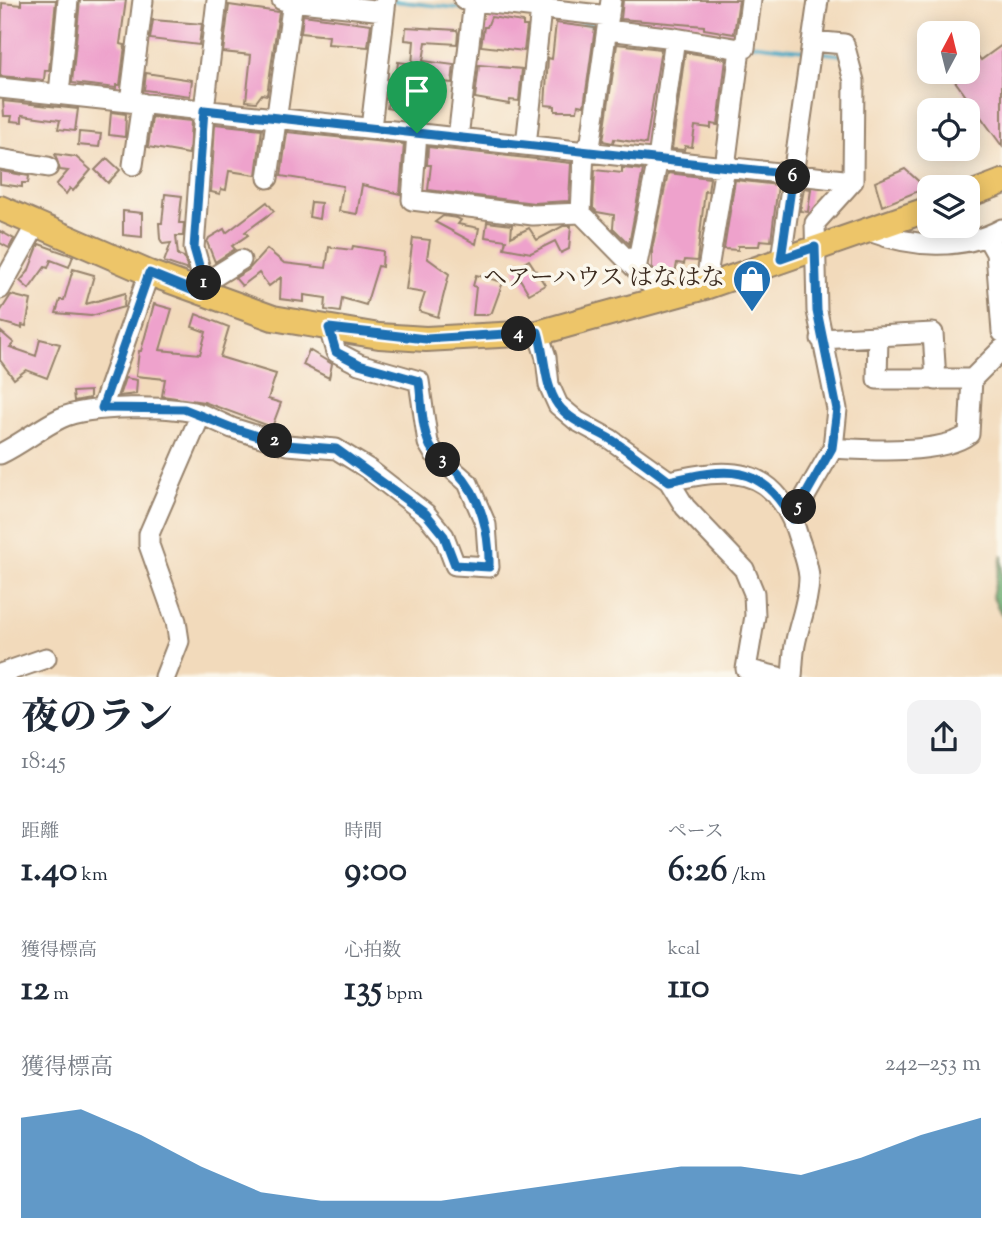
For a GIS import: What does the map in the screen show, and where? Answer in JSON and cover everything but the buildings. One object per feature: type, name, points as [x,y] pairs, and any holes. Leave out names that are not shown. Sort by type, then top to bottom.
[{"type":"main road","points":[[980,190],[1002,182]]},
{"type":"main road","points":[[0,208],[149,273],[203,288],[273,318],[329,328],[426,339],[538,332],[705,287],[917,213]]},
{"type":"street","points":[[59,94],[68,0]]},
{"type":"street","points":[[134,165],[143,0]]},
{"type":"street","points":[[217,0],[204,110],[194,248],[203,288],[241,260]]},
{"type":"street","points":[[458,138],[469,1],[609,15],[675,38],[740,49],[745,48],[751,0]]},
{"type":"street","points":[[781,259],[818,0]]},
{"type":"street","points":[[268,178],[278,118],[287,1],[385,6],[371,128]]},
{"type":"street","points":[[526,145],[541,9]]},
{"type":"street","points":[[581,214],[584,151],[591,141],[609,15]]},
{"type":"street","points":[[636,269],[658,159],[675,38]]},
{"type":"street","points":[[792,519],[832,448],[837,409],[817,311],[815,223],[853,181],[854,81],[844,44],[812,41]]},
{"type":"street","points":[[705,287],[725,167],[740,49]]},
{"type":"street","points":[[0,88],[853,181]]},
{"type":"street","points":[[417,133],[412,200],[533,215],[581,214],[664,299]]},
{"type":"street","points":[[0,159],[48,167]]},
{"type":"street","points":[[2,282],[37,223]]},
{"type":"street","points":[[869,231],[888,238],[935,246],[995,233],[1002,332]]},
{"type":"street","points":[[102,408],[149,273]]},
{"type":"street","points":[[0,454],[62,417],[102,408],[184,409],[287,445],[336,449],[426,514],[444,536],[455,565],[489,567],[490,544],[486,526],[468,484],[434,453],[429,443],[419,381],[365,367],[336,352],[329,328]]},
{"type":"street","points":[[538,332],[546,357],[549,385],[558,405],[576,421],[610,439],[669,481],[685,507],[744,569],[754,593],[755,616],[746,673],[778,677]]},
{"type":"street","points":[[821,339],[933,333],[936,380]]},
{"type":"street","points":[[878,337],[877,379],[972,379]]},
{"type":"street","points":[[832,448],[876,451],[958,443],[969,433],[972,379],[1002,349]]},
{"type":"street","points":[[165,677],[179,641],[176,621],[149,545],[149,534],[201,414]]},
{"type":"street","points":[[669,481],[695,475],[745,474],[763,481],[780,498],[792,519],[809,574],[807,602],[796,640],[792,677]]},
{"type":"street","points":[[0,674],[46,658]]},
{"type":"green space","points":[[1002,555],[1002,616],[992,596]]},
{"type":"waterway","points":[[393,1],[466,9]]},
{"type":"waterway","points":[[578,22],[601,25]]},
{"type":"waterway","points":[[751,44],[803,50]]},
{"type":"waterway","points":[[817,52],[841,55]]},
{"type":"place","name":"ヘアーハウス はなはな","points":[[752,313]]},
{"type":"route","points":[[204,110],[417,133],[793,174],[781,259],[815,247],[817,311],[837,409],[832,448],[792,519],[780,498],[763,481],[745,474],[724,474],[695,475],[669,481],[610,439],[576,421],[558,405],[549,385],[546,357],[538,332],[426,339],[379,336],[329,328],[336,352],[372,369],[419,381],[429,443],[434,453],[456,469],[468,484],[486,526],[490,544],[489,567],[455,565],[444,536],[426,514],[367,468],[349,460],[336,449],[287,445],[184,409],[102,408],[149,273],[201,294],[204,283],[194,248],[204,110]]}]
